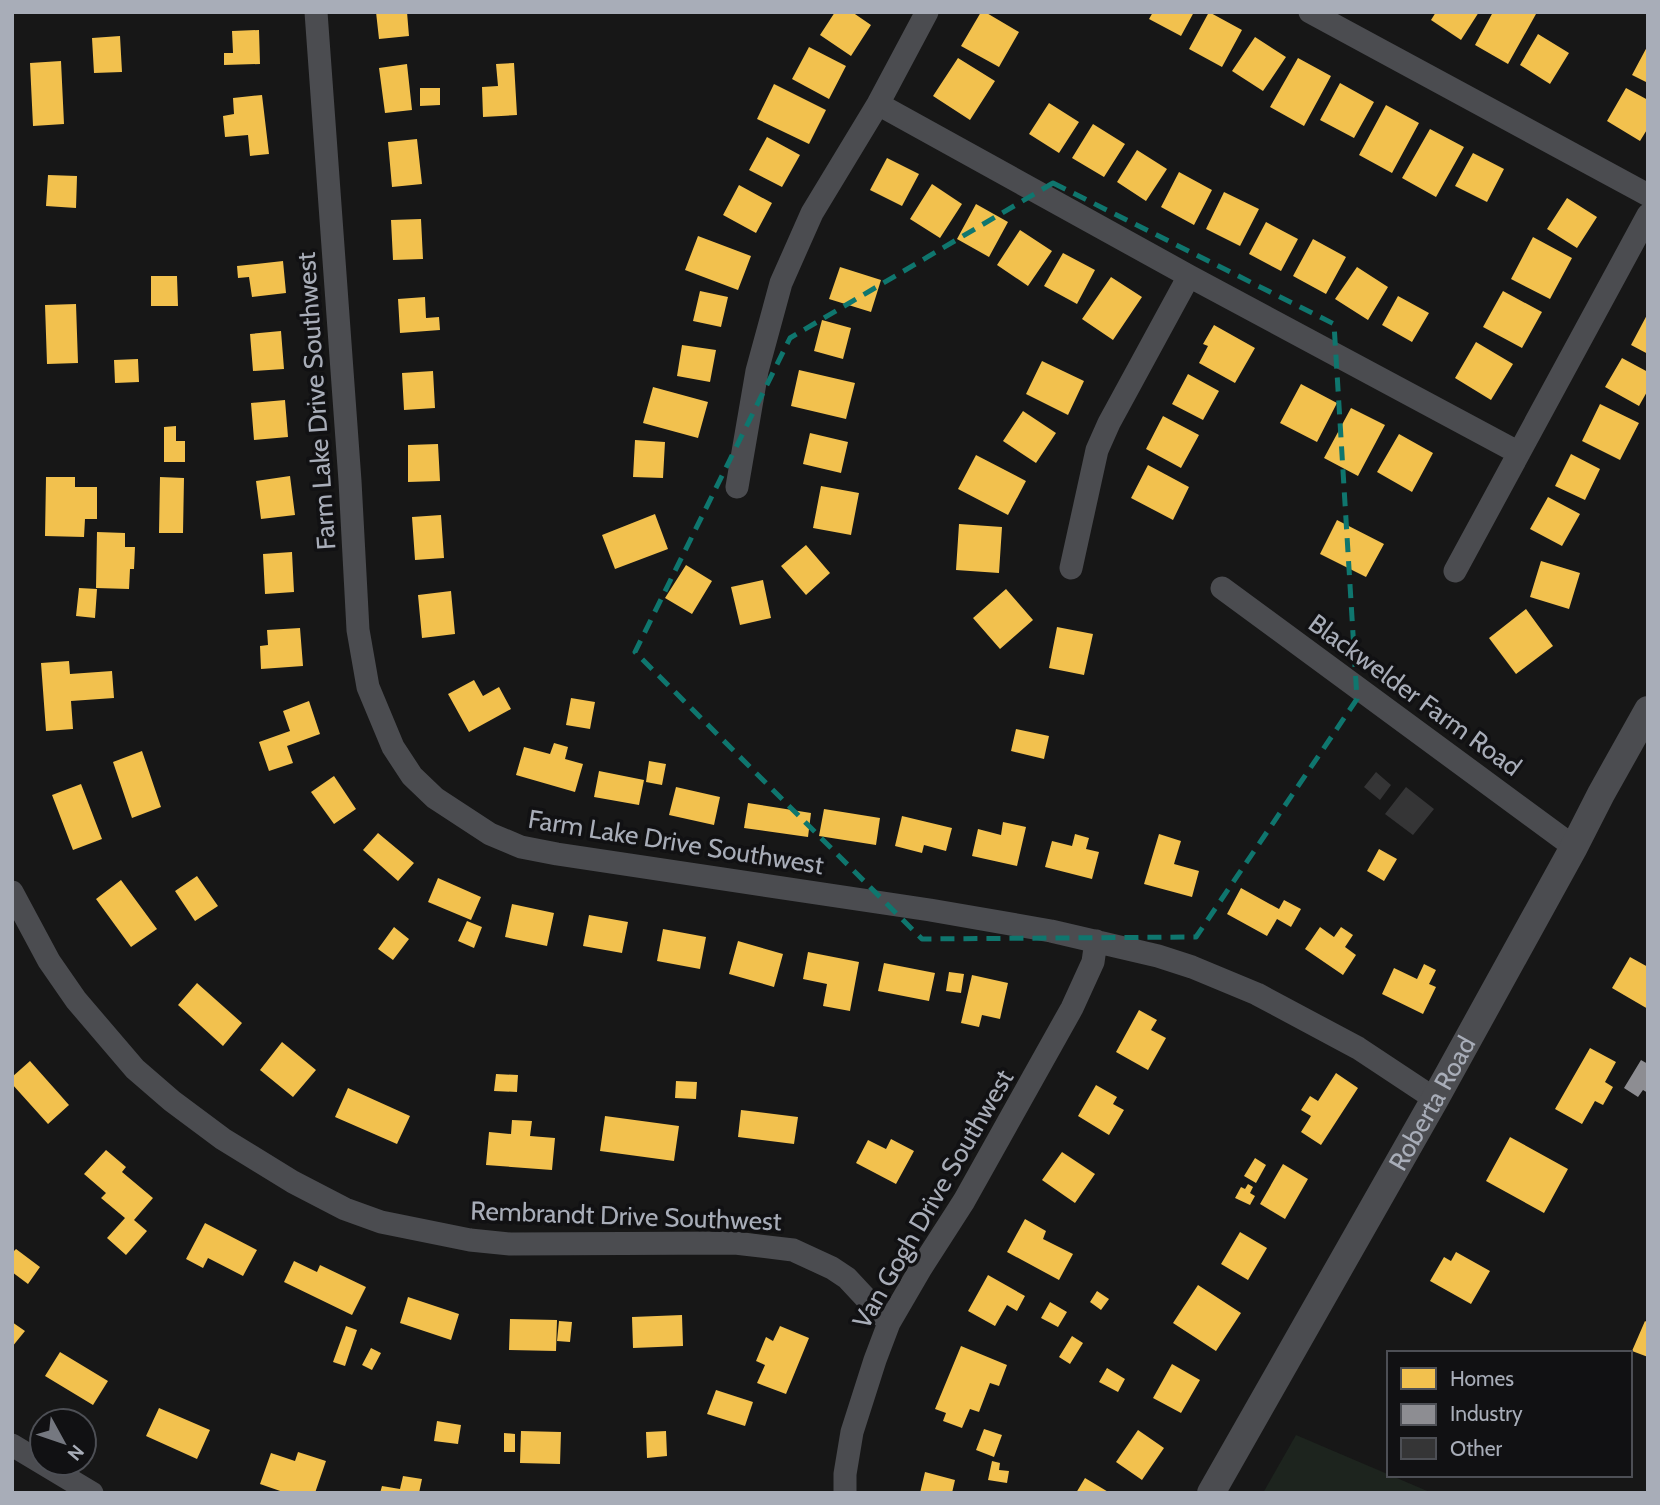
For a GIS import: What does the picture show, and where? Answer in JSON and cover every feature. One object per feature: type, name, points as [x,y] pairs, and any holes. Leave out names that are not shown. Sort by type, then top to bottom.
[{"type":"street","name":"Farm Lake Drive Southwest","points":[[316,12],[351,481],[358,630],[368,687],[393,747],[412,776],[435,799],[489,834],[521,847],[1051,930],[1158,956],[1258,994],[1358,1048],[1435,1099]]},
{"type":"street","points":[[737,487],[757,371],[781,283],[812,213],[877,104],[927,12]]},
{"type":"street","points":[[1310,12],[1648,195]]},
{"type":"street","points":[[877,104],[1189,276],[1519,453]]},
{"type":"street","points":[[1455,571],[1648,215]]},
{"type":"street","points":[[1071,568],[1097,450],[1189,276]]},
{"type":"street","name":"Blackwelder Farm Road","points":[[1222,588],[1574,847]]},
{"type":"street","name":"Roberta Road","points":[[1212,1493],[1435,1099],[1648,710]]},
{"type":"street","name":"Rembrandt Drive Southwest","points":[[12,892],[49,961],[76,1000],[135,1069],[223,1139],[293,1182],[345,1209],[381,1222],[470,1240],[510,1244],[735,1242],[793,1250],[847,1278],[889,1323]]},
{"type":"street","name":"Van Gogh Drive Southwest","points":[[845,1493],[845,1474],[852,1432],[889,1323],[964,1201],[1072,1008],[1093,962],[1096,942]]},
{"type":"street","points":[[12,1445],[92,1493]]},
{"type":"highlighted area","points":[[1053,183],[1334,324],[1357,699],[1196,937],[922,939],[635,652],[790,338]]},
{"type":"shaded area","points":[[1296,1435],[1387,1474],[1387,1477],[1394,1477],[1432,1493],[1263,1493]]},
{"type":"building: Homes","points":[[376,12],[407,12],[409,36],[379,39]]},
{"type":"building: Homes","points":[[835,12],[852,12],[871,25],[851,56],[820,35]]},
{"type":"building: Homes","points":[[981,12],[1019,32],[999,67],[961,46]]},
{"type":"building: Homes","points":[[1153,12],[1194,12],[1181,36],[1149,19]]},
{"type":"building: Homes","points":[[1209,12],[1242,30],[1222,67],[1189,49]]},
{"type":"building: Homes","points":[[1436,12],[1479,12],[1461,40],[1431,20]]},
{"type":"building: Homes","points":[[1493,12],[1536,14],[1508,64],[1475,45]]},
{"type":"building: Homes","points":[[259,30],[260,64],[224,65],[224,53],[233,53],[232,31]]},
{"type":"building: Homes","points":[[1538,34],[1569,53],[1550,84],[1520,65]]},
{"type":"building: Homes","points":[[120,36],[122,72],[94,73],[92,38]]},
{"type":"building: Homes","points":[[1255,37],[1286,57],[1263,91],[1232,71]]},
{"type":"building: Homes","points":[[1648,45],[1648,83],[1632,75]]},
{"type":"building: Homes","points":[[809,47],[846,66],[829,99],[792,79]]},
{"type":"building: Homes","points":[[958,58],[995,81],[970,120],[933,96]]},
{"type":"building: Homes","points":[[1298,58],[1331,76],[1304,126],[1270,107]]},
{"type":"building: Homes","points":[[61,61],[64,124],[33,126],[30,63]]},
{"type":"building: Homes","points":[[514,63],[517,115],[483,117],[482,87],[498,86],[496,64]]},
{"type":"building: Homes","points":[[407,64],[412,110],[385,113],[379,68]]},
{"type":"building: Homes","points":[[1340,83],[1374,102],[1354,138],[1320,120]]},
{"type":"building: Homes","points":[[774,84],[826,110],[809,144],[757,119]]},
{"type":"building: Homes","points":[[420,88],[440,88],[440,105],[420,106]]},
{"type":"building: Homes","points":[[1626,88],[1648,100],[1648,128],[1640,141],[1607,121]]},
{"type":"building: Homes","points":[[262,95],[269,154],[250,156],[248,135],[225,137],[223,116],[234,114],[233,98]]},
{"type":"building: Homes","points":[[1049,103],[1079,122],[1059,153],[1029,134]]},
{"type":"building: Homes","points":[[1386,105],[1419,123],[1392,173],[1359,155]]},
{"type":"building: Homes","points":[[1093,124],[1125,144],[1104,177],[1072,158]]},
{"type":"building: Homes","points":[[1430,129],[1464,147],[1436,197],[1402,178]]},
{"type":"building: Homes","points":[[767,137],[800,155],[782,187],[749,170]]},
{"type":"building: Homes","points":[[417,139],[422,184],[392,187],[388,142]]},
{"type":"building: Homes","points":[[1137,150],[1167,169],[1146,201],[1117,182]]},
{"type":"building: Homes","points":[[1473,153],[1504,169],[1487,202],[1455,186]]},
{"type":"building: Homes","points":[[887,158],[919,174],[902,206],[870,190]]},
{"type":"building: Homes","points":[[1179,172],[1212,190],[1194,225],[1161,207]]},
{"type":"building: Homes","points":[[48,175],[77,176],[76,208],[46,206]]},
{"type":"building: Homes","points":[[932,184],[962,204],[940,238],[910,219]]},
{"type":"building: Homes","points":[[739,185],[772,203],[756,233],[723,215]]},
{"type":"building: Homes","points":[[1224,192],[1259,209],[1240,246],[1206,229]]},
{"type":"building: Homes","points":[[1567,198],[1597,217],[1577,248],[1547,229]]},
{"type":"building: Homes","points":[[976,204],[1008,222],[989,257],[957,239]]},
{"type":"building: Homes","points":[[421,219],[423,259],[393,260],[391,220]]},
{"type":"building: Homes","points":[[1266,222],[1298,239],[1281,271],[1249,254]]},
{"type":"building: Homes","points":[[1020,230],[1052,251],[1028,286],[997,265]]},
{"type":"building: Homes","points":[[698,236],[751,256],[738,290],[685,270]]},
{"type":"building: Homes","points":[[1533,237],[1572,258],[1550,299],[1511,279]]},
{"type":"building: Homes","points":[[1313,239],[1346,257],[1326,294],[1293,276]]},
{"type":"building: Homes","points":[[1063,253],[1095,270],[1077,304],[1044,286]]},
{"type":"building: Homes","points":[[283,261],[286,293],[252,297],[249,277],[238,278],[237,266]]},
{"type":"building: Homes","points":[[840,267],[881,280],[871,312],[829,299]]},
{"type":"building: Homes","points":[[1357,267],[1388,287],[1368,320],[1335,299]]},
{"type":"building: Homes","points":[[151,276],[177,276],[178,306],[151,306]]},
{"type":"building: Homes","points":[[1111,277],[1142,297],[1113,340],[1082,319]]},
{"type":"building: Homes","points":[[700,291],[728,297],[721,327],[693,321]]},
{"type":"building: Homes","points":[[1503,291],[1542,312],[1522,348],[1483,327]]},
{"type":"building: Homes","points":[[1398,296],[1429,313],[1412,342],[1382,325]]},
{"type":"building: Homes","points":[[425,297],[426,318],[439,317],[440,330],[400,333],[398,299]]},
{"type":"building: Homes","points":[[76,304],[78,363],[47,364],[45,305]]},
{"type":"building: Homes","points":[[1648,313],[1648,354],[1631,345]]},
{"type":"building: Homes","points":[[822,320],[851,328],[843,359],[814,351]]},
{"type":"building: Homes","points":[[1214,325],[1255,348],[1235,383],[1199,363],[1208,346],[1203,344]]},
{"type":"building: Homes","points":[[281,331],[284,369],[253,371],[250,334]]},
{"type":"building: Homes","points":[[1476,342],[1513,364],[1491,400],[1455,378]]},
{"type":"building: Homes","points":[[682,345],[716,350],[710,382],[677,376]]},
{"type":"building: Homes","points":[[1622,358],[1648,372],[1648,390],[1639,406],[1605,387]]},
{"type":"building: Homes","points":[[138,359],[139,382],[115,383],[114,360]]},
{"type":"building: Homes","points":[[1042,361],[1084,381],[1068,415],[1026,394]]},
{"type":"building: Homes","points":[[799,370],[855,383],[846,419],[791,406]]},
{"type":"building: Homes","points":[[433,371],[435,408],[404,410],[402,373]]},
{"type":"building: Homes","points":[[1188,374],[1219,391],[1203,420],[1172,404]]},
{"type":"building: Homes","points":[[1301,384],[1337,403],[1317,442],[1280,423]]},
{"type":"building: Homes","points":[[653,387],[708,402],[698,438],[643,423]]},
{"type":"building: Homes","points":[[285,400],[288,437],[254,440],[251,403]]},
{"type":"building: Homes","points":[[1600,404],[1639,423],[1620,460],[1582,441]]},
{"type":"building: Homes","points":[[1351,408],[1385,425],[1358,476],[1324,458]]},
{"type":"building: Homes","points":[[1023,411],[1056,433],[1036,463],[1003,441]]},
{"type":"building: Homes","points":[[1163,416],[1199,435],[1181,468],[1146,449]]},
{"type":"building: Homes","points":[[176,426],[176,441],[185,441],[185,462],[164,462],[164,427]]},
{"type":"building: Homes","points":[[810,433],[848,442],[841,473],[803,464]]},
{"type":"building: Homes","points":[[1399,434],[1433,453],[1412,492],[1377,472]]},
{"type":"building: Homes","points":[[635,440],[665,442],[663,478],[633,477]]},
{"type":"building: Homes","points":[[438,444],[440,481],[408,482],[408,445]]},
{"type":"building: Homes","points":[[1571,454],[1600,469],[1585,500],[1555,486]]},
{"type":"building: Homes","points":[[976,455],[1026,481],[1008,515],[958,489]]},
{"type":"building: Homes","points":[[1148,465],[1189,487],[1173,520],[1131,498]]},
{"type":"building: Homes","points":[[290,476],[295,515],[261,519],[256,481]]},
{"type":"building: Homes","points":[[46,477],[75,477],[75,487],[97,487],[97,519],[85,519],[84,537],[45,536]]},
{"type":"building: Homes","points":[[160,477],[184,478],[183,533],[159,533]]},
{"type":"building: Homes","points":[[821,486],[859,493],[851,535],[813,528]]},
{"type":"building: Homes","points":[[1548,497],[1580,514],[1562,546],[1530,529]]},
{"type":"building: Homes","points":[[655,514],[668,549],[615,569],[602,535]]},
{"type":"building: Homes","points":[[441,515],[444,558],[415,560],[412,517]]},
{"type":"building: Homes","points":[[1337,520],[1384,544],[1366,577],[1320,554]]},
{"type":"building: Homes","points":[[959,524],[1002,527],[999,573],[956,570]]},
{"type":"building: Homes","points":[[97,532],[125,533],[125,547],[135,547],[134,569],[130,569],[129,589],[96,588]]},
{"type":"building: Homes","points":[[806,545],[830,573],[806,595],[781,566]]},
{"type":"building: Homes","points":[[292,552],[294,592],[265,594],[263,554]]},
{"type":"building: Homes","points":[[1541,561],[1580,573],[1569,609],[1530,597]]},
{"type":"building: Homes","points":[[686,565],[712,581],[692,614],[665,598]]},
{"type":"building: Homes","points":[[763,580],[771,618],[740,625],[731,587]]},
{"type":"building: Homes","points":[[79,588],[97,589],[95,618],[76,616]]},
{"type":"building: Homes","points":[[1006,589],[1033,620],[1000,649],[973,618]]},
{"type":"building: Homes","points":[[451,591],[455,634],[422,638],[418,595]]},
{"type":"building: Homes","points":[[1526,609],[1553,646],[1516,674],[1489,638]]},
{"type":"building: Homes","points":[[1057,627],[1093,634],[1084,675],[1049,668]]},
{"type":"building: Homes","points":[[300,628],[303,666],[261,669],[260,646],[268,645],[267,630]]},
{"type":"building: Homes","points":[[69,661],[70,674],[112,671],[114,698],[71,701],[73,729],[46,731],[41,663]]},
{"type":"building: Homes","points":[[474,680],[483,696],[499,687],[511,709],[469,732],[448,694]]},
{"type":"building: Homes","points":[[571,698],[595,702],[590,729],[566,725]]},
{"type":"building: Homes","points":[[309,701],[320,734],[287,746],[293,763],[269,771],[259,742],[290,731],[283,711]]},
{"type":"building: Homes","points":[[1016,729],[1049,736],[1044,759],[1011,751]]},
{"type":"building: Homes","points":[[554,743],[568,747],[565,759],[583,764],[575,792],[516,775],[524,747],[550,754]]},
{"type":"building: Homes","points":[[142,751],[161,807],[132,818],[113,762]]},
{"type":"building: Homes","points":[[649,761],[666,764],[662,785],[646,782]]},
{"type":"building: Homes","points":[[599,771],[644,780],[639,805],[594,797]]},
{"type":"building: Homes","points":[[334,776],[356,809],[334,824],[311,792]]},
{"type":"building: Homes","points":[[81,784],[102,839],[73,850],[52,795]]},
{"type":"building: Homes","points":[[676,787],[720,797],[714,825],[669,815]]},
{"type":"building: Homes","points":[[748,803],[811,813],[808,837],[744,828]]},
{"type":"building: Homes","points":[[824,809],[880,818],[876,845],[819,836]]},
{"type":"building: Homes","points":[[902,816],[952,828],[946,851],[924,845],[922,853],[895,846]]},
{"type":"building: Homes","points":[[1003,822],[1026,827],[1017,866],[972,856],[978,829],[1001,835]]},
{"type":"building: Homes","points":[[378,833],[414,863],[398,881],[363,850]]},
{"type":"building: Homes","points":[[1075,834],[1089,838],[1086,849],[1099,852],[1092,879],[1045,867],[1052,841],[1072,846]]},
{"type":"building: Homes","points":[[1159,834],[1181,841],[1174,864],[1199,871],[1192,897],[1144,884]]},
{"type":"building: Homes","points":[[1379,849],[1397,859],[1384,881],[1367,871]]},
{"type":"building: Homes","points":[[197,876],[218,906],[195,921],[175,891]]},
{"type":"building: Homes","points":[[438,878],[481,897],[471,920],[428,902]]},
{"type":"building: Homes","points":[[121,880],[157,929],[131,947],[96,899]]},
{"type":"building: Homes","points":[[1241,888],[1279,909],[1284,900],[1301,909],[1291,927],[1277,919],[1267,936],[1227,914]]},
{"type":"building: Homes","points":[[512,904],[554,913],[547,946],[505,937]]},
{"type":"building: Homes","points":[[589,915],[628,922],[622,953],[583,946]]},
{"type":"building: Homes","points":[[467,921],[482,927],[474,948],[458,941]]},
{"type":"building: Homes","points":[[394,927],[409,939],[393,960],[378,949]]},
{"type":"building: Homes","points":[[1320,927],[1334,937],[1341,927],[1353,935],[1345,947],[1356,955],[1343,975],[1305,949]]},
{"type":"building: Homes","points":[[663,929],[706,937],[700,969],[657,961]]},
{"type":"building: Homes","points":[[738,941],[783,954],[774,987],[729,974]]},
{"type":"building: Homes","points":[[808,952],[859,962],[850,1011],[823,1006],[827,984],[803,979]]},
{"type":"building: Homes","points":[[1630,957],[1648,967],[1648,1009],[1612,988]]},
{"type":"building: Homes","points":[[884,963],[935,973],[929,1001],[878,991]]},
{"type":"building: Homes","points":[[1424,964],[1436,970],[1429,984],[1436,987],[1423,1014],[1382,994],[1394,968],[1417,979]]},
{"type":"building: Homes","points":[[949,972],[964,974],[961,993],[946,991]]},
{"type":"building: Homes","points":[[972,975],[1008,983],[1000,1019],[982,1015],[979,1027],[961,1023]]},
{"type":"building: Homes","points":[[197,983],[242,1023],[223,1046],[178,1005]]},
{"type":"building: Homes","points":[[1139,1010],[1157,1020],[1151,1030],[1166,1038],[1148,1070],[1116,1052]]},
{"type":"building: Homes","points":[[282,1042],[316,1070],[293,1097],[260,1070]]},
{"type":"building: Homes","points":[[1590,1048],[1616,1062],[1605,1082],[1613,1087],[1603,1105],[1595,1101],[1582,1124],[1555,1109]]},
{"type":"building: Homes","points":[[30,1061],[69,1105],[48,1124],[12,1084],[12,1077]]},
{"type":"building: Homes","points":[[1336,1073],[1358,1088],[1321,1145],[1301,1132],[1311,1116],[1301,1110],[1310,1096],[1318,1101]]},
{"type":"building: Homes","points":[[496,1074],[518,1075],[517,1092],[494,1091]]},
{"type":"building: Homes","points":[[676,1081],[697,1082],[696,1099],[675,1098]]},
{"type":"building: Homes","points":[[1096,1085],[1117,1097],[1113,1104],[1124,1110],[1109,1135],[1078,1116]]},
{"type":"building: Homes","points":[[348,1088],[410,1116],[397,1144],[335,1117]]},
{"type":"building: Homes","points":[[741,1110],[798,1117],[794,1144],[738,1137]]},
{"type":"building: Homes","points":[[605,1116],[679,1126],[674,1161],[600,1151]]},
{"type":"building: Homes","points":[[512,1120],[532,1121],[530,1136],[555,1138],[552,1170],[486,1165],[489,1132],[511,1134]]},
{"type":"building: Homes","points":[[1510,1137],[1568,1169],[1544,1213],[1486,1181]]},
{"type":"building: Homes","points":[[891,1139],[914,1151],[896,1184],[856,1163],[868,1140],[886,1149]]},
{"type":"building: Homes","points":[[106,1150],[126,1167],[122,1172],[153,1198],[134,1220],[147,1231],[126,1255],[107,1238],[125,1218],[101,1198],[106,1193],[84,1174]]},
{"type":"building: Homes","points":[[1062,1152],[1095,1174],[1075,1203],[1042,1180]]},
{"type":"building: Homes","points":[[1255,1158],[1266,1165],[1256,1183],[1244,1176]]},
{"type":"building: Homes","points":[[1283,1164],[1308,1179],[1285,1219],[1260,1204]]},
{"type":"building: Homes","points":[[1248,1184],[1253,1187],[1250,1193],[1255,1196],[1250,1205],[1235,1198],[1241,1187],[1245,1189]]},
{"type":"building: Homes","points":[[1025,1219],[1046,1231],[1043,1239],[1073,1254],[1059,1280],[1007,1252]]},
{"type":"building: Homes","points":[[205,1223],[257,1250],[243,1276],[208,1258],[203,1268],[186,1259]]},
{"type":"building: Homes","points":[[1240,1232],[1267,1248],[1248,1280],[1221,1264]]},
{"type":"building: Homes","points":[[16,1249],[40,1267],[28,1284],[12,1272],[12,1253]]},
{"type":"building: Homes","points":[[1456,1252],[1490,1271],[1471,1304],[1430,1281],[1444,1257],[1451,1261]]},
{"type":"building: Homes","points":[[294,1261],[317,1272],[320,1265],[366,1287],[352,1315],[284,1282]]},
{"type":"building: Homes","points":[[988,1275],[1025,1296],[1017,1311],[1007,1305],[995,1326],[968,1311]]},
{"type":"building: Homes","points":[[1198,1285],[1241,1313],[1216,1351],[1173,1323]]},
{"type":"building: Homes","points":[[1097,1291],[1109,1299],[1101,1310],[1090,1302]]},
{"type":"building: Homes","points":[[408,1297],[459,1314],[451,1340],[400,1323]]},
{"type":"building: Homes","points":[[1050,1302],[1067,1312],[1058,1327],[1041,1318]]},
{"type":"building: Homes","points":[[682,1315],[683,1346],[633,1348],[632,1317]]},
{"type":"building: Homes","points":[[510,1319],[557,1320],[556,1351],[509,1350]]},
{"type":"building: Homes","points":[[559,1321],[572,1322],[570,1342],[557,1341]]},
{"type":"building: Homes","points":[[1645,1321],[1648,1323],[1648,1357],[1632,1351]]},
{"type":"building: Homes","points":[[12,1322],[25,1331],[12,1347]]},
{"type":"building: Homes","points":[[346,1326],[357,1330],[345,1366],[333,1362]]},
{"type":"building: Homes","points":[[780,1326],[809,1338],[786,1394],[757,1383],[765,1365],[756,1361],[766,1337],[773,1341]]},
{"type":"building: Homes","points":[[1072,1336],[1083,1343],[1070,1364],[1059,1357]]},
{"type":"building: Homes","points":[[961,1346],[1007,1365],[999,1386],[990,1383],[979,1412],[970,1409],[962,1428],[943,1421],[946,1413],[935,1409]]},
{"type":"building: Homes","points":[[371,1348],[381,1353],[372,1370],[362,1365]]},
{"type":"building: Homes","points":[[60,1352],[108,1381],[93,1405],[45,1376]]},
{"type":"building: Homes","points":[[1172,1364],[1200,1380],[1181,1413],[1153,1398]]},
{"type":"building: Homes","points":[[1107,1368],[1125,1379],[1118,1392],[1099,1382]]},
{"type":"building: Homes","points":[[716,1390],[753,1402],[745,1426],[707,1414]]},
{"type":"building: Homes","points":[[159,1408],[210,1430],[197,1459],[146,1436]]},
{"type":"building: Homes","points":[[437,1421],[461,1425],[458,1444],[434,1441]]},
{"type":"building: Homes","points":[[984,1429],[1002,1435],[994,1457],[976,1450]]},
{"type":"building: Homes","points":[[1138,1430],[1164,1448],[1142,1480],[1116,1462]]},
{"type":"building: Homes","points":[[521,1431],[561,1432],[560,1464],[520,1463]]},
{"type":"building: Homes","points":[[666,1431],[667,1456],[647,1458],[646,1432]]},
{"type":"building: Homes","points":[[504,1433],[515,1434],[515,1452],[504,1452]]},
{"type":"building: Homes","points":[[298,1452],[326,1461],[315,1493],[286,1493],[260,1484],[271,1453],[295,1461]]},
{"type":"building: Homes","points":[[992,1461],[1000,1463],[999,1470],[1009,1471],[1007,1483],[988,1480]]},
{"type":"building: Homes","points":[[925,1472],[955,1480],[952,1493],[920,1493]]},
{"type":"building: Homes","points":[[403,1476],[422,1479],[419,1493],[380,1493],[382,1486],[400,1489]]},
{"type":"building: Homes","points":[[1085,1478],[1110,1493],[1076,1493]]},
{"type":"building: Industry","points":[[1641,1060],[1648,1064],[1648,1093],[1643,1090],[1638,1097],[1624,1088]]},
{"type":"building: Other","points":[[1376,772],[1391,785],[1380,800],[1364,787]]},
{"type":"building: Other","points":[[1406,787],[1434,809],[1413,835],[1385,814]]}]
